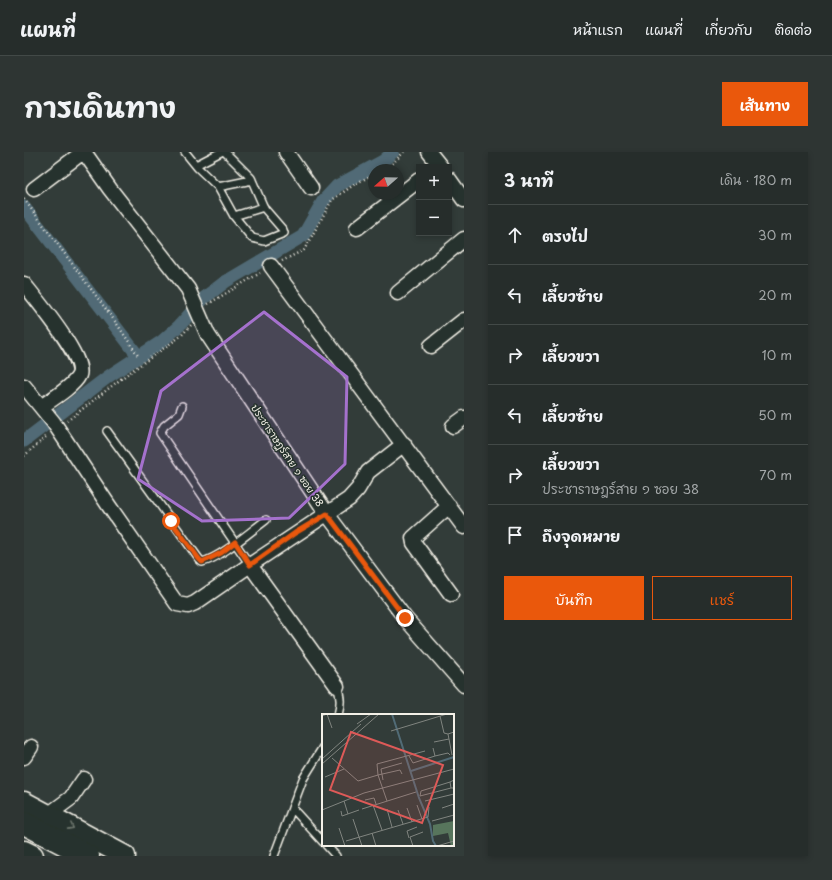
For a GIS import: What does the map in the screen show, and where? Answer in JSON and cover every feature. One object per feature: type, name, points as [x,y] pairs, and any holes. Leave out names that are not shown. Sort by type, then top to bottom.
[{"type":"highway","points":[[24,823],[88,856]]},
{"type":"highway","points":[[24,852],[32,856]]},
{"type":"main road","points":[[24,802],[125,856]]},
{"type":"main road","points":[[24,845],[46,856]]},
{"type":"street","points":[[34,189],[83,152]]},
{"type":"street","name":"ประชาราษฎร์สาย ๑ ซอย 38","points":[[83,152],[183,282],[196,306],[208,335],[327,514],[405,618],[464,686]]},
{"type":"street","points":[[286,152],[311,188]]},
{"type":"street","points":[[429,152],[437,164]]},
{"type":"street","points":[[357,228],[416,182]]},
{"type":"street","points":[[452,183],[464,200]]},
{"type":"street","points":[[398,293],[464,239]]},
{"type":"street","points":[[271,266],[464,527]]},
{"type":"street","points":[[24,284],[72,348],[80,369],[79,375],[47,414]]},
{"type":"street","points":[[431,346],[464,320]]},
{"type":"street","points":[[24,386],[47,414],[177,604],[188,606],[195,603],[295,533],[327,514],[358,489],[368,472],[404,444]]},
{"type":"street","points":[[449,506],[412,538],[414,543],[451,594]]},
{"type":"street","points":[[250,565],[337,686]]},
{"type":"street","points":[[48,815],[71,798],[84,779]]},
{"type":"lane","points":[[185,152],[218,187],[234,216],[252,238],[257,241],[264,241],[284,234],[283,230],[264,207],[252,180],[224,152]]},
{"type":"lane","points":[[196,165],[221,152]]},
{"type":"lane","points":[[218,187],[252,180]]},
{"type":"lane","points":[[234,216],[264,207]]},
{"type":"lane","points":[[182,406],[179,414],[164,426],[160,433],[250,565]]},
{"type":"lane","points":[[107,431],[202,562],[208,561],[266,520]]},
{"type":"lane","points":[[337,686],[341,704],[338,714]]},
{"type":"lane","points":[[274,856],[304,779],[322,749]]},
{"type":"lane","points":[[292,808],[322,841]]},
{"type":"lane","points":[[327,846],[336,856]]},
{"type":"path","points":[[392,164],[404,152]]},
{"type":"path","points":[[24,199],[117,324],[139,357]]},
{"type":"highlighted area","points":[[264,312],[347,377],[345,464],[289,518],[202,521],[138,479],[161,391]]},
{"type":"waterway","points":[[24,441],[109,376],[161,342],[179,326],[204,298],[225,282],[303,236],[323,201],[337,186],[383,161],[393,152]]},
{"type":"waterway","points":[[24,207],[139,357]]},
{"type":"route","points":[[171,521],[202,562],[208,561],[235,542],[250,565],[295,533],[327,514],[405,618]]}]
